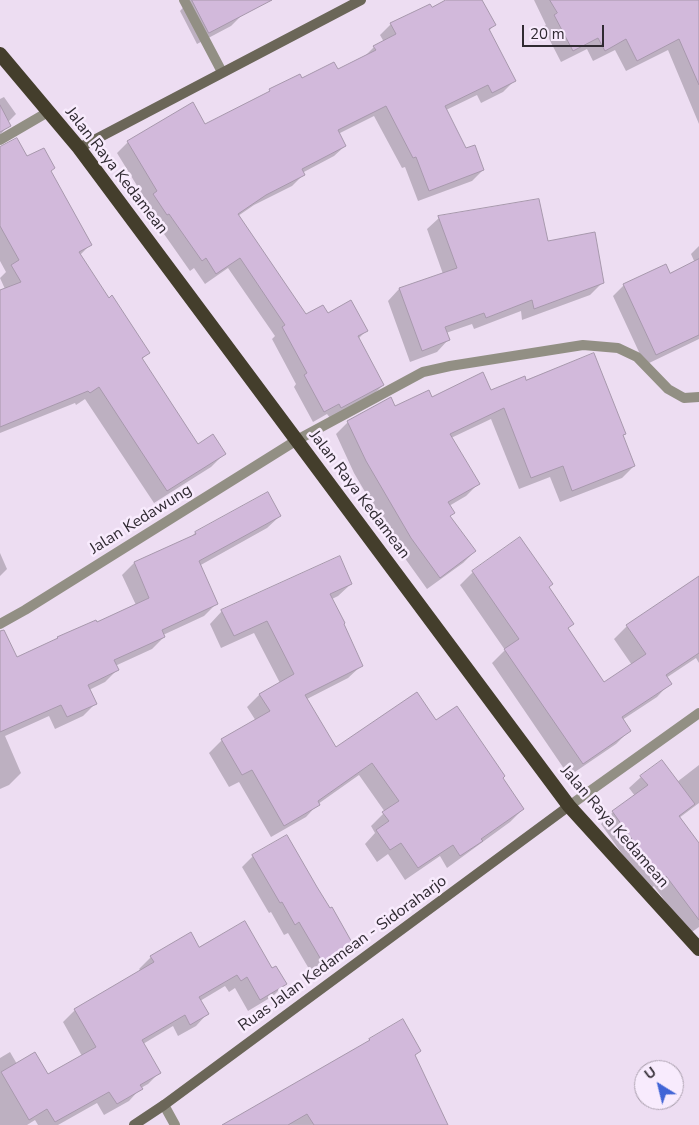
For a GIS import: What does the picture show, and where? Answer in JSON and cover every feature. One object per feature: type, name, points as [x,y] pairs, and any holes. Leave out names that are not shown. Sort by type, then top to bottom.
[{"type":"highway","name":"Jalan Raya Kedamean","points":[[0,54],[79,148],[569,806],[699,949]]},
{"type":"main road","points":[[79,148],[361,0]]},
{"type":"main road","name":"Ruas Jalan Kedamean - Sidoraharjo","points":[[134,1125],[164,1105],[569,806]]},
{"type":"street","points":[[184,0],[222,72]]},
{"type":"street","points":[[0,140],[48,112]]},
{"type":"street","name":"Jalan Kedawung","points":[[0,624],[26,610],[297,440],[424,372],[450,366],[583,345],[618,348],[637,356],[668,389],[684,398],[699,397]]},
{"type":"street","points":[[569,806],[699,713]]},
{"type":"street","points":[[164,1105],[175,1125]]},
{"type":"building","points":[[192,0],[272,0],[209,33]]},
{"type":"building","points":[[446,0],[482,0],[496,25],[489,29],[516,81],[492,93],[488,85],[445,106],[466,148],[475,145],[484,170],[429,191],[416,157],[413,158],[386,106],[338,130],[346,146],[302,169],[305,175],[266,195],[238,214],[306,314],[323,305],[328,313],[351,300],[368,331],[358,336],[384,385],[341,408],[339,404],[324,412],[304,375],[307,373],[282,327],[285,325],[240,258],[216,274],[206,258],[202,261],[153,194],[157,191],[127,141],[193,102],[205,124],[300,74],[302,78],[334,62],[338,69],[376,50],[373,46],[396,34],[390,23],[430,4],[432,7]]},
{"type":"building","points":[[550,0],[699,0],[699,85],[679,39],[637,61],[626,39],[605,51],[598,38],[573,51],[554,15],[557,13]]},
{"type":"building","points":[[0,105],[11,126],[0,132]]},
{"type":"building","points":[[17,138],[27,156],[44,148],[55,168],[51,171],[92,245],[79,252],[109,298],[112,295],[150,353],[142,358],[198,444],[213,434],[226,454],[167,491],[99,387],[90,393],[88,391],[0,427],[0,290],[21,282],[11,265],[19,260],[0,226],[0,147]]},
{"type":"building","points":[[539,199],[548,241],[595,232],[604,283],[534,309],[532,300],[486,318],[484,313],[445,327],[450,340],[422,351],[399,288],[457,268],[438,216]]},
{"type":"building","points":[[699,259],[699,335],[656,355],[623,284],[666,264],[670,273]]},
{"type":"building","points":[[594,353],[626,434],[623,435],[635,466],[572,491],[563,466],[531,478],[504,408],[450,434],[480,484],[448,502],[455,513],[450,516],[476,551],[440,578],[411,538],[366,461],[347,421],[391,397],[395,406],[429,390],[432,397],[483,372],[491,390],[525,376],[526,380]]},
{"type":"building","points":[[268,492],[281,516],[199,561],[218,604],[162,630],[165,637],[114,660],[119,670],[88,685],[97,704],[67,717],[61,705],[0,732],[0,631],[4,630],[17,657],[57,637],[96,620],[97,622],[149,598],[134,562],[196,534],[195,532]]},
{"type":"building","points":[[520,537],[553,584],[549,587],[574,624],[568,628],[604,682],[646,654],[626,625],[699,576],[699,653],[666,675],[672,684],[622,717],[631,731],[583,764],[504,649],[519,639],[472,571]]},
{"type":"building","points":[[340,556],[352,584],[330,594],[345,623],[363,666],[305,695],[336,747],[417,692],[436,720],[457,706],[505,776],[503,778],[524,809],[481,839],[483,841],[460,856],[453,845],[418,868],[401,843],[390,850],[376,830],[389,821],[382,812],[399,801],[372,763],[318,801],[320,805],[284,826],[252,770],[242,775],[221,739],[270,711],[259,694],[294,674],[267,621],[234,636],[221,610]]},
{"type":"building","points":[[662,760],[695,804],[679,816],[699,843],[699,920],[666,876],[661,880],[612,811],[648,785],[640,776]]},
{"type":"building","points":[[287,835],[354,946],[323,963],[299,922],[295,925],[282,902],[280,903],[252,855]]},
{"type":"building","points":[[245,921],[272,968],[276,966],[287,984],[260,1000],[247,977],[241,981],[237,975],[199,997],[209,1014],[190,1025],[185,1015],[142,1040],[161,1073],[140,1085],[143,1089],[117,1104],[109,1092],[55,1122],[47,1109],[29,1120],[1,1072],[35,1052],[48,1074],[96,1047],[74,1009],[154,962],[150,956],[191,932],[199,947]]},
{"type":"building","points":[[403,1019],[421,1051],[415,1055],[448,1125],[314,1125],[307,1114],[288,1125],[222,1125],[370,1040]]}]
